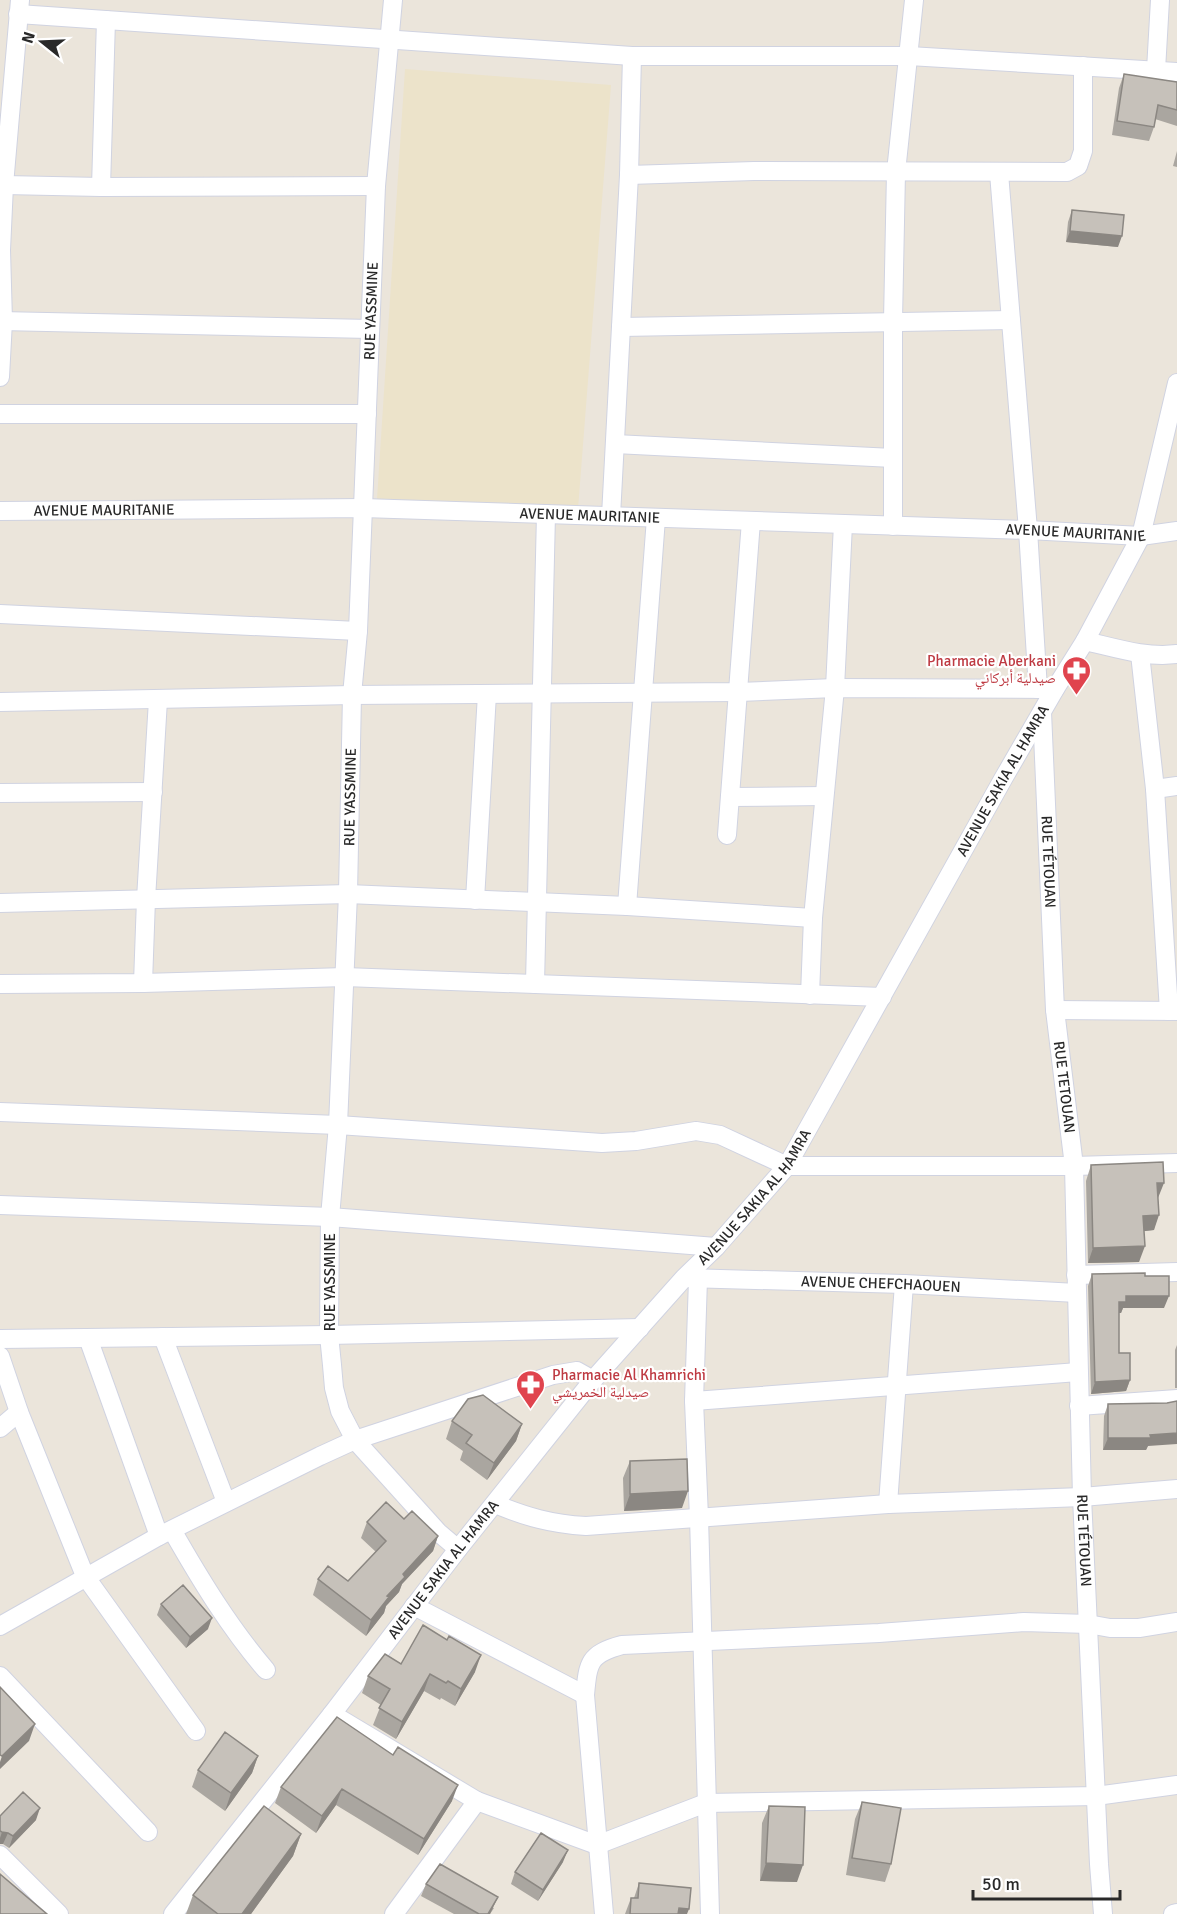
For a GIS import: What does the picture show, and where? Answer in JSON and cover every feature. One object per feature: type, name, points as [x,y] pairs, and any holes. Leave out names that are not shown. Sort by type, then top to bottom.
[{"type":"street","name":"RUE YASSMINE","points":[[393,0],[376,186],[358,631],[352,695],[345,977],[338,1125],[330,1217],[329,1335],[334,1388],[340,1411],[355,1440],[438,1532],[458,1549]]},
{"type":"street","points":[[893,526],[892,321],[896,172],[914,0]]},
{"type":"street","points":[[1156,70],[1160,0]]},
{"type":"street","points":[[0,377],[7,51],[19,7],[106,20],[632,56],[909,56],[1177,72]]},
{"type":"street","points":[[101,187],[106,20]]},
{"type":"street","points":[[611,516],[629,175],[632,56]]},
{"type":"street","points":[[629,175],[754,171],[1067,172],[1078,166],[1083,151],[1083,66]]},
{"type":"street","points":[[0,702],[352,695],[739,692],[835,688],[1046,689],[1028,530],[999,173]]},
{"type":"street","points":[[4,185],[376,186]]},
{"type":"street","points":[[621,327],[1011,320]]},
{"type":"street","points":[[1,321],[370,329]]},
{"type":"street","name":"AVENUE SAKIA AL HAMRA","points":[[173,1914],[593,1380],[640,1328],[691,1279],[787,1166],[1041,712],[1046,689],[1086,641],[1141,537],[1177,383]]},
{"type":"street","points":[[0,414],[367,414]]},
{"type":"street","points":[[615,444],[893,458]]},
{"type":"street","name":"AVENUE MAURITANIE","points":[[0,511],[363,508],[1028,530],[1141,537],[1177,531]]},
{"type":"street","points":[[535,984],[544,693],[546,514]]},
{"type":"street","points":[[627,906],[656,518]]},
{"type":"street","points":[[727,835],[751,521]]},
{"type":"street","points":[[810,994],[813,918],[835,688],[843,524]]},
{"type":"street","points":[[0,614],[358,631]]},
{"type":"street","points":[[1086,641],[1140,654],[1163,656],[1177,654]]},
{"type":"street","points":[[1055,1010],[1173,1011],[1155,789],[1140,654]]},
{"type":"street","points":[[475,900],[487,694]]},
{"type":"street","points":[[143,983],[158,700]]},
{"type":"street","name":"RUE TÉTOUAN","points":[[1041,712],[1055,1010]]},
{"type":"street","points":[[1155,789],[1177,786]]},
{"type":"street","points":[[0,793],[153,792]]},
{"type":"street","points":[[730,797],[824,796]]},
{"type":"street","points":[[0,903],[348,894],[627,906],[813,918]]},
{"type":"street","points":[[0,984],[143,983],[345,977],[882,997]]},
{"type":"street","name":"RUE TETOUAN","points":[[1055,1010],[1074,1166]]},
{"type":"street","points":[[0,1112],[338,1125],[602,1143],[636,1141],[696,1131],[720,1135],[787,1166],[1074,1166],[1177,1163]]},
{"type":"street","name":"RUE TÉTOUAN","points":[[1074,1166],[1082,1497],[1103,1914]]},
{"type":"street","points":[[0,1204],[330,1217],[716,1247]]},
{"type":"street","name":"AVENUE CHEFCHAOUEN","points":[[691,1279],[904,1284],[1076,1284],[1177,1272]]},
{"type":"street","points":[[691,1279],[710,1914]]},
{"type":"street","points":[[888,1504],[904,1284]]},
{"type":"street","points":[[0,1339],[640,1328]]},
{"type":"street","points":[[163,1337],[226,1502]]},
{"type":"street","points":[[88,1338],[166,1533],[249,1650],[266,1670]]},
{"type":"street","points":[[0,1356],[19,1412],[86,1576],[196,1731]]},
{"type":"street","points":[[0,1626],[166,1533],[355,1440],[553,1375],[577,1371],[593,1380]]},
{"type":"street","points":[[694,1401],[1078,1372]]},
{"type":"street","points":[[1079,1406],[1177,1399]]},
{"type":"street","points":[[0,1428],[19,1412]]},
{"type":"street","points":[[495,1504],[525,1516],[558,1524],[586,1526],[888,1504],[1082,1497],[1177,1489]]},
{"type":"street","points":[[414,1606],[585,1695]]},
{"type":"street","points":[[604,1914],[585,1695],[587,1672],[594,1657],[604,1650],[622,1646],[879,1633],[1024,1622],[1139,1628],[1177,1622]]},
{"type":"street","points":[[0,1676],[147,1832]]},
{"type":"street","points":[[332,1714],[477,1801],[597,1845],[706,1803],[1096,1796],[1177,1785]]},
{"type":"street","points":[[394,1914],[477,1801]]},
{"type":"street","points":[[0,1855],[58,1914]]},
{"type":"shaded area","points":[[405,69],[611,85],[578,509],[377,499]]},
{"type":"building","points":[[1124,74],[1177,82],[1177,110],[1158,105],[1154,127],[1117,121]]},
{"type":"building","points":[[1072,210],[1124,215],[1122,236],[1070,231]]},
{"type":"building","points":[[1163,1162],[1164,1183],[1157,1183],[1159,1215],[1143,1216],[1145,1246],[1093,1248],[1091,1165]]},
{"type":"building","points":[[1145,1273],[1145,1276],[1169,1276],[1169,1296],[1126,1296],[1126,1302],[1119,1302],[1119,1353],[1130,1353],[1130,1380],[1095,1382],[1092,1274]]},
{"type":"building","points":[[483,1395],[522,1424],[494,1463],[466,1443],[472,1435],[452,1421],[468,1399]]},
{"type":"building","points":[[1177,1401],[1177,1433],[1150,1435],[1151,1438],[1108,1438],[1108,1404]]},
{"type":"building","points":[[687,1459],[688,1491],[630,1494],[630,1461]]},
{"type":"building","points":[[386,1502],[404,1519],[412,1511],[438,1536],[403,1574],[405,1577],[387,1596],[389,1597],[371,1620],[318,1579],[328,1566],[348,1581],[386,1541],[367,1522]]},
{"type":"building","points":[[183,1585],[212,1618],[190,1637],[161,1604]]},
{"type":"building","points":[[423,1625],[447,1640],[449,1636],[481,1655],[461,1689],[430,1674],[402,1722],[379,1708],[390,1689],[368,1676],[385,1654],[401,1664]]},
{"type":"building","points":[[0,1687],[35,1724],[2,1756],[0,1755]]},
{"type":"building","points":[[337,1717],[393,1755],[398,1747],[458,1785],[424,1839],[342,1789],[322,1816],[281,1787]]},
{"type":"building","points":[[225,1732],[258,1756],[231,1793],[198,1770]]},
{"type":"building","points":[[23,1792],[40,1808],[13,1836],[0,1831],[0,1816]]},
{"type":"building","points":[[862,1802],[901,1808],[891,1864],[852,1858]]},
{"type":"building","points":[[264,1806],[301,1834],[242,1914],[218,1914],[193,1895]]},
{"type":"building","points":[[769,1806],[805,1807],[803,1865],[766,1863]]},
{"type":"building","points":[[541,1833],[568,1850],[543,1890],[515,1872]]},
{"type":"building","points":[[440,1864],[498,1897],[488,1914],[479,1914],[426,1884]]},
{"type":"building","points":[[0,1874],[47,1914],[0,1914]]},
{"type":"building","points":[[639,1883],[691,1888],[689,1909],[679,1908],[678,1914],[630,1914],[631,1898],[638,1898]]},
{"type":"place","name":"Pharmacie Aberkani صيدلية أبركاني","points":[[1077,696]]},
{"type":"place","name":"Pharmacie Al Khamrichi صيدلية الخمريشي","points":[[531,1410]]}]
